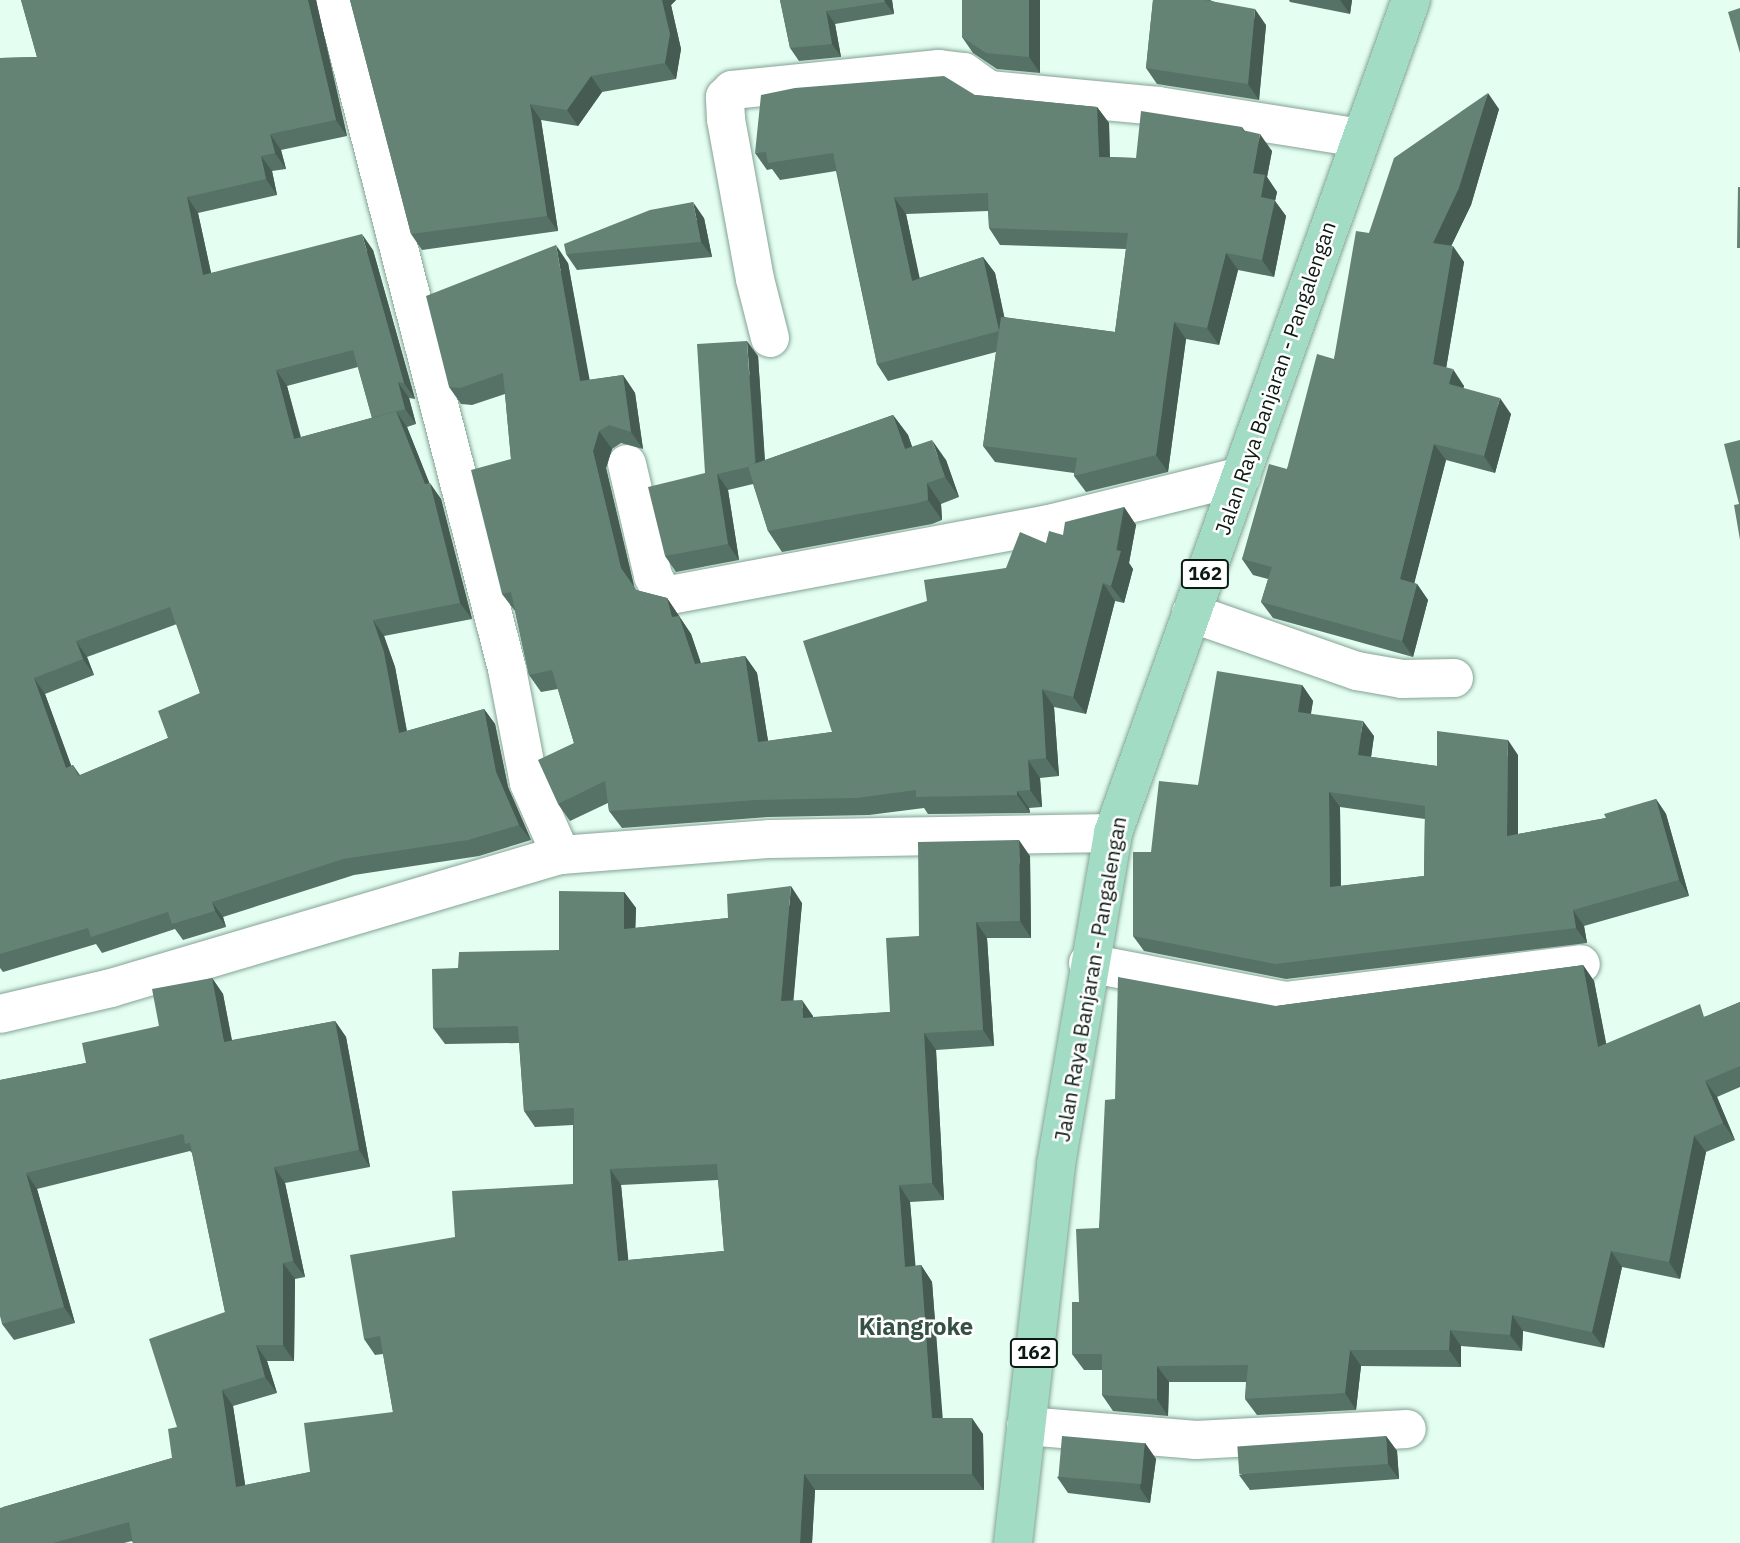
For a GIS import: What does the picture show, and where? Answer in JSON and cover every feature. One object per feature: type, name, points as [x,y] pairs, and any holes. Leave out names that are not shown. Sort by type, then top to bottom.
[{"type":"main road","name":"Jalan Raya Banjaran - Pangalengan","points":[[1013,1543],[1056,1164],[1088,963],[1113,833],[1359,138],[1411,0]]},
{"type":"street","points":[[335,0],[508,669],[529,783],[561,855]]},
{"type":"street","points":[[770,338],[726,119],[725,97],[732,90],[939,69],[964,72],[989,90],[1158,106],[1359,138]]},
{"type":"street","points":[[627,464],[653,576],[660,589],[670,595],[1049,524],[1241,476]]},
{"type":"street","points":[[1191,613],[1357,671],[1402,679],[1454,678]]},
{"type":"street","points":[[0,1014],[111,988],[561,855],[783,838],[1113,833]]},
{"type":"street","points":[[1088,963],[1285,1001],[1581,964]]},
{"type":"street","points":[[1026,1426],[1196,1440],[1407,1429]]},
{"type":"building","points":[[21,0],[308,0],[336,120],[270,134],[275,153],[261,156],[266,179],[187,197],[203,275],[362,234],[404,383],[398,382],[405,409],[396,411],[425,484],[430,483],[460,603],[373,620],[384,652],[399,733],[484,709],[496,772],[519,825],[468,840],[343,859],[212,902],[215,911],[172,924],[168,912],[91,937],[88,928],[0,954],[0,58],[37,57]],"holes":[[[353,350],[372,418],[294,439],[276,370]],[[170,607],[200,693],[158,711],[168,738],[78,776],[73,765],[66,768],[34,678],[83,659],[76,641]]]},
{"type":"building","points":[[350,0],[662,0],[670,34],[665,63],[591,76],[567,110],[530,104],[547,216],[411,234]]},
{"type":"building","points":[[780,0],[885,2],[826,11],[832,44],[790,48]]},
{"type":"building","points":[[962,0],[1029,0],[1029,57],[986,53],[962,37]]},
{"type":"building","points":[[1153,0],[1205,0],[1255,9],[1248,84],[1146,68]]},
{"type":"building","points":[[1740,8],[1740,53],[1728,12]]},
{"type":"building","points":[[944,76],[975,95],[1097,107],[1099,157],[1136,158],[1141,111],[1242,127],[1242,130],[1260,134],[1253,173],[1265,175],[1261,197],[1275,200],[1262,260],[1226,253],[1207,328],[1174,322],[1156,455],[1074,476],[1077,458],[983,446],[999,331],[877,364],[833,153],[768,163],[766,152],[755,153],[761,95],[795,88]],"holes":[[[988,193],[989,228],[1128,233],[1115,332],[1001,317],[999,331],[983,257],[912,281],[894,197]]]},
{"type":"building","points":[[1488,93],[1459,188],[1433,243],[1453,246],[1433,364],[1453,369],[1449,384],[1500,398],[1484,456],[1434,444],[1400,579],[1417,584],[1402,641],[1261,602],[1272,567],[1242,559],[1269,464],[1287,469],[1317,354],[1334,359],[1356,231],[1369,233],[1394,158]]},
{"type":"building","points":[[1740,187],[1740,248],[1737,248]]},
{"type":"building","points":[[693,202],[701,242],[566,254],[564,244],[650,210]]},
{"type":"building","points":[[556,245],[580,381],[623,375],[631,432],[609,425],[599,431],[593,451],[621,568],[636,590],[667,598],[672,617],[679,616],[695,664],[745,656],[758,742],[832,732],[803,641],[927,601],[924,580],[1006,568],[1020,532],[1046,543],[1049,531],[1063,535],[1065,522],[1124,507],[1116,550],[1121,551],[1111,586],[1103,583],[1073,697],[1042,689],[1046,758],[1028,760],[1030,790],[1017,791],[1017,795],[916,797],[916,790],[857,798],[756,800],[609,811],[605,781],[558,804],[538,760],[574,743],[552,670],[529,675],[511,592],[502,594],[471,470],[511,459],[503,373],[460,388],[449,387],[426,296]]},
{"type":"building","points":[[747,341],[755,463],[717,474],[728,544],[665,556],[648,487],[705,473],[697,344]]},
{"type":"building","points":[[893,415],[905,449],[932,440],[945,477],[927,483],[928,500],[768,531],[748,466]]},
{"type":"building","points":[[1740,440],[1740,540],[1734,505],[1739,504],[1724,444]]},
{"type":"building","points":[[1217,671],[1302,685],[1298,712],[1363,721],[1358,755],[1437,766],[1437,731],[1508,740],[1507,836],[1606,818],[1604,814],[1656,799],[1679,880],[1573,910],[1576,928],[1275,964],[1133,936],[1133,852],[1151,852],[1159,781],[1198,785]],"holes":[[[1329,792],[1425,806],[1424,876],[1330,887]]]},
{"type":"building","points":[[1019,840],[1020,921],[976,922],[983,1030],[924,1033],[932,1183],[899,1185],[905,1267],[921,1265],[932,1418],[972,1418],[972,1474],[804,1474],[800,1543],[133,1543],[129,1522],[53,1543],[0,1543],[0,1508],[172,1458],[168,1429],[177,1427],[149,1339],[225,1312],[190,1143],[185,1144],[183,1134],[26,1173],[64,1307],[2,1324],[0,1080],[86,1063],[82,1043],[159,1026],[152,989],[212,978],[224,1042],[335,1021],[359,1150],[274,1167],[293,1261],[283,1263],[283,1345],[256,1345],[265,1377],[222,1390],[236,1487],[310,1472],[304,1423],[393,1412],[380,1336],[364,1339],[350,1255],[455,1237],[452,1191],[573,1184],[574,1108],[524,1111],[518,1026],[433,1028],[432,969],[458,968],[459,952],[559,950],[559,891],[624,892],[624,929],[728,918],[727,894],[791,886],[781,1001],[802,1000],[803,1018],[890,1012],[886,938],[919,936],[918,842]],"holes":[[[717,1164],[724,1251],[618,1261],[610,1169]]]},
{"type":"building","points":[[1583,965],[1598,1047],[1700,1004],[1704,1017],[1740,1002],[1740,1066],[1705,1081],[1723,1123],[1694,1136],[1669,1262],[1611,1251],[1592,1332],[1512,1315],[1510,1335],[1450,1330],[1449,1350],[1350,1350],[1345,1393],[1245,1399],[1248,1365],[1157,1366],[1157,1399],[1102,1395],[1102,1354],[1072,1354],[1072,1302],[1079,1302],[1076,1229],[1099,1228],[1105,1100],[1115,1099],[1118,977],[1276,1006]]},
{"type":"building","points":[[1062,1436],[1145,1443],[1141,1484],[1058,1477]]},
{"type":"building","points":[[1386,1436],[1388,1464],[1239,1474],[1237,1446]]},
{"type":"district","name":"Kiangroke","points":[[916,1327]]}]
